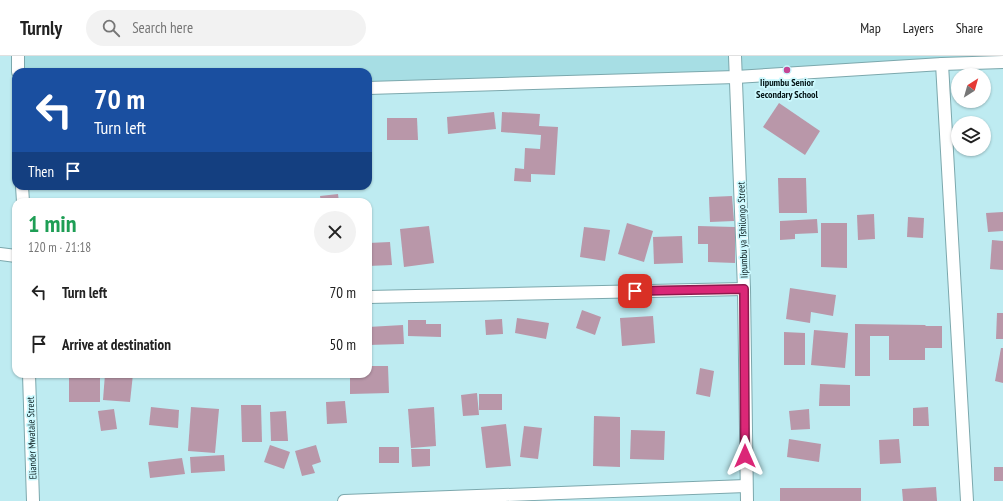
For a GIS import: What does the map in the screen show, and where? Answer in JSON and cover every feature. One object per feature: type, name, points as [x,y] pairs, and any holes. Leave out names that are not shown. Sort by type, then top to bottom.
[{"type":"street","points":[[18,56],[18,68]]},
{"type":"street","name":"Iipumbu ya Tshilongo Street","points":[[736,56],[744,289],[747,501]]},
{"type":"street","points":[[372,88],[736,77],[942,64],[1003,62]]},
{"type":"street","points":[[942,64],[967,501]]},
{"type":"street","points":[[0,254],[12,256]]},
{"type":"street","points":[[372,297],[744,289]]},
{"type":"street","name":"Eliander Mwatale Street","points":[[29,378],[33,501]]},
{"type":"street","points":[[344,501],[746,486]]},
{"type":"shaded area","points":[[18,56],[1003,56],[1003,62],[372,88],[372,68],[18,68]]},
{"type":"building","points":[[779,103],[820,131],[805,155],[763,127]]},
{"type":"building","points":[[494,112],[496,129],[448,134],[447,117]]},
{"type":"building","points":[[502,112],[540,114],[539,126],[558,127],[555,175],[531,174],[531,182],[514,181],[515,168],[524,169],[525,148],[540,149],[541,135],[501,132]]},
{"type":"building","points":[[387,118],[417,118],[418,140],[387,140]]},
{"type":"building","points":[[778,178],[806,178],[807,213],[779,213]]},
{"type":"building","points":[[338,194],[338,198],[320,198],[320,196]]},
{"type":"building","points":[[732,196],[734,221],[710,222],[709,197]]},
{"type":"building","points":[[1003,212],[1003,231],[988,232],[986,213]]},
{"type":"building","points":[[874,214],[875,239],[858,240],[857,215]]},
{"type":"building","points":[[908,217],[924,218],[923,238],[907,237]]},
{"type":"building","points":[[817,219],[818,233],[795,234],[795,239],[780,240],[780,221]]},
{"type":"building","points":[[627,223],[653,231],[644,262],[618,254]]},
{"type":"building","points":[[821,223],[847,223],[847,268],[821,267]]},
{"type":"building","points":[[429,226],[434,263],[404,267],[400,229]]},
{"type":"building","points":[[698,226],[735,227],[735,263],[708,262],[708,244],[698,244]]},
{"type":"building","points":[[584,227],[610,230],[605,261],[580,257]]},
{"type":"building","points":[[682,236],[683,263],[654,264],[653,237]]},
{"type":"building","points":[[992,240],[1003,241],[1003,270],[990,269]]},
{"type":"building","points":[[390,242],[392,265],[372,266],[372,243]]},
{"type":"building","points":[[790,288],[836,295],[833,316],[811,312],[810,323],[786,319]]},
{"type":"building","points":[[582,310],[601,317],[595,335],[576,328]]},
{"type":"building","points":[[997,313],[1003,313],[1003,339],[996,339]]},
{"type":"building","points":[[653,316],[655,343],[622,346],[620,318]]},
{"type":"building","points":[[517,318],[549,323],[546,339],[515,333]]},
{"type":"building","points":[[502,319],[503,334],[486,335],[485,320]]},
{"type":"building","points":[[408,320],[426,320],[426,324],[441,324],[441,337],[408,336]]},
{"type":"building","points":[[855,324],[942,326],[942,348],[925,348],[925,360],[889,360],[889,336],[870,336],[870,376],[855,376]]},
{"type":"building","points":[[403,325],[404,344],[372,345],[372,327]]},
{"type":"building","points":[[814,330],[848,333],[845,368],[811,365]]},
{"type":"building","points":[[784,332],[805,333],[805,365],[784,365]]},
{"type":"building","points":[[1001,348],[1003,348],[1003,383],[995,381]]},
{"type":"building","points":[[372,366],[388,366],[389,393],[350,394],[350,378],[372,378]]},
{"type":"building","points":[[700,368],[714,371],[710,397],[696,394]]},
{"type":"building","points":[[69,378],[100,378],[100,402],[69,402]]},
{"type":"building","points":[[105,378],[133,378],[130,402],[103,400]]},
{"type":"building","points":[[820,384],[850,385],[850,406],[819,406]]},
{"type":"building","points":[[477,393],[479,415],[463,416],[461,395]]},
{"type":"building","points":[[479,394],[502,394],[502,410],[479,410]]},
{"type":"building","points":[[345,401],[347,423],[327,424],[326,402]]},
{"type":"building","points":[[241,405],[261,405],[262,442],[242,442]]},
{"type":"building","points":[[151,407],[179,410],[178,428],[149,425]]},
{"type":"building","points":[[191,407],[219,409],[215,453],[188,451]]},
{"type":"building","points":[[434,407],[436,446],[411,448],[408,409]]},
{"type":"building","points":[[928,407],[929,426],[913,426],[913,408]]},
{"type":"building","points":[[114,409],[117,429],[101,431],[98,411]]},
{"type":"building","points":[[809,409],[810,429],[791,430],[789,411]]},
{"type":"building","points":[[286,411],[288,441],[271,441],[270,412]]},
{"type":"building","points":[[594,416],[620,417],[620,467],[593,466]]},
{"type":"building","points":[[506,424],[511,466],[486,468],[481,427]]},
{"type":"building","points":[[524,426],[542,428],[538,459],[520,457]]},
{"type":"building","points":[[631,430],[665,431],[664,460],[630,459]]},
{"type":"building","points":[[789,439],[821,444],[819,462],[787,457]]},
{"type":"building","points":[[899,439],[901,463],[880,464],[879,440]]},
{"type":"building","points":[[270,445],[290,452],[284,469],[264,462]]},
{"type":"building","points":[[316,445],[321,462],[312,465],[315,473],[302,476],[295,451]]},
{"type":"building","points":[[379,447],[399,447],[399,463],[379,463]]},
{"type":"building","points":[[411,449],[430,449],[430,466],[412,467]]},
{"type":"building","points":[[224,455],[225,471],[191,473],[190,457]]},
{"type":"building","points":[[182,458],[185,474],[150,478],[148,462]]},
{"type":"building","points":[[994,467],[1003,467],[1003,481],[994,481]]},
{"type":"building","points":[[936,487],[937,501],[903,501],[902,489]]},
{"type":"building","points":[[780,488],[861,488],[861,501],[780,501]]},
{"type":"place","name":"Iipumbu Senior Secondary School","points":[[787,70]]},
{"type":"route","points":[[635,291],[744,289],[745,456]]}]
